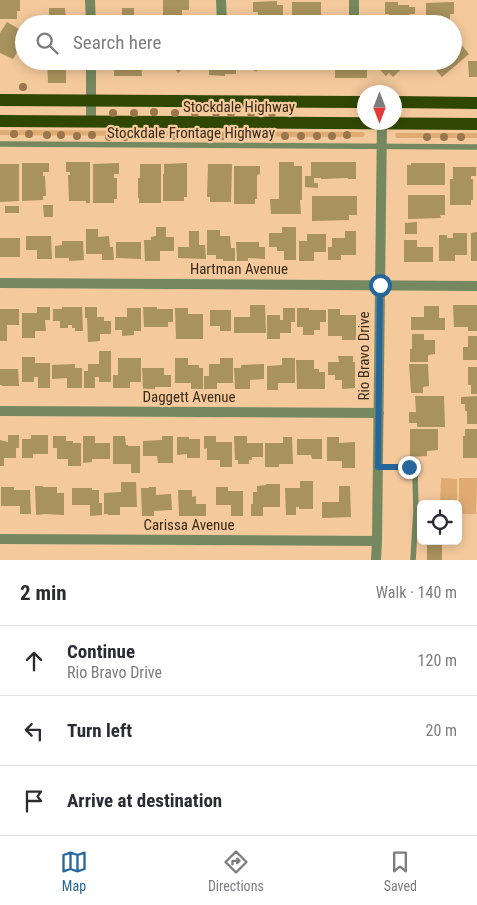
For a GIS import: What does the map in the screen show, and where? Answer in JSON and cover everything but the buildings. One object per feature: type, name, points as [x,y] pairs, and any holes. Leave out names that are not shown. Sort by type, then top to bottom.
[{"type":"main road","name":"Stockdale Highway","points":[[0,100],[357,102]]},
{"type":"main road","points":[[402,102],[477,103]]},
{"type":"main road","name":"Stockdale Highway","points":[[0,121],[357,123]]},
{"type":"main road","name":"Stockdale Highway","points":[[402,123],[477,124]]},
{"type":"street","points":[[90,0],[90,15]]},
{"type":"street","points":[[221,0],[222,15]]},
{"type":"street","points":[[354,0],[354,15]]},
{"type":"street","points":[[91,70],[91,122]]},
{"type":"street","name":"Rio Bravo Drive","points":[[376,560],[382,130]]},
{"type":"street","name":"Hartman Avenue","points":[[0,283],[477,286]]},
{"type":"street","name":"Daggett Avenue","points":[[0,411],[379,413]]},
{"type":"street","name":"Carissa Avenue","points":[[0,539],[377,541]]},
{"type":"lane","name":"Stockdale Frontage Highway","points":[[0,144],[477,147]]},
{"type":"lane","points":[[378,467],[409,467],[412,468],[415,475],[416,511],[413,560]]},
{"type":"shaded area","points":[[0,130],[363,132],[365,134],[363,137],[0,135]]},
{"type":"shaded area","points":[[396,133],[477,133],[477,138],[397,138],[395,136]]},
{"type":"shaded area","points":[[441,478],[457,479],[457,500],[440,500]]},
{"type":"shaded area","points":[[459,478],[477,478],[476,514],[462,514],[462,500],[459,500]]},
{"type":"route","points":[[380,285],[378,467],[409,467]]}]
